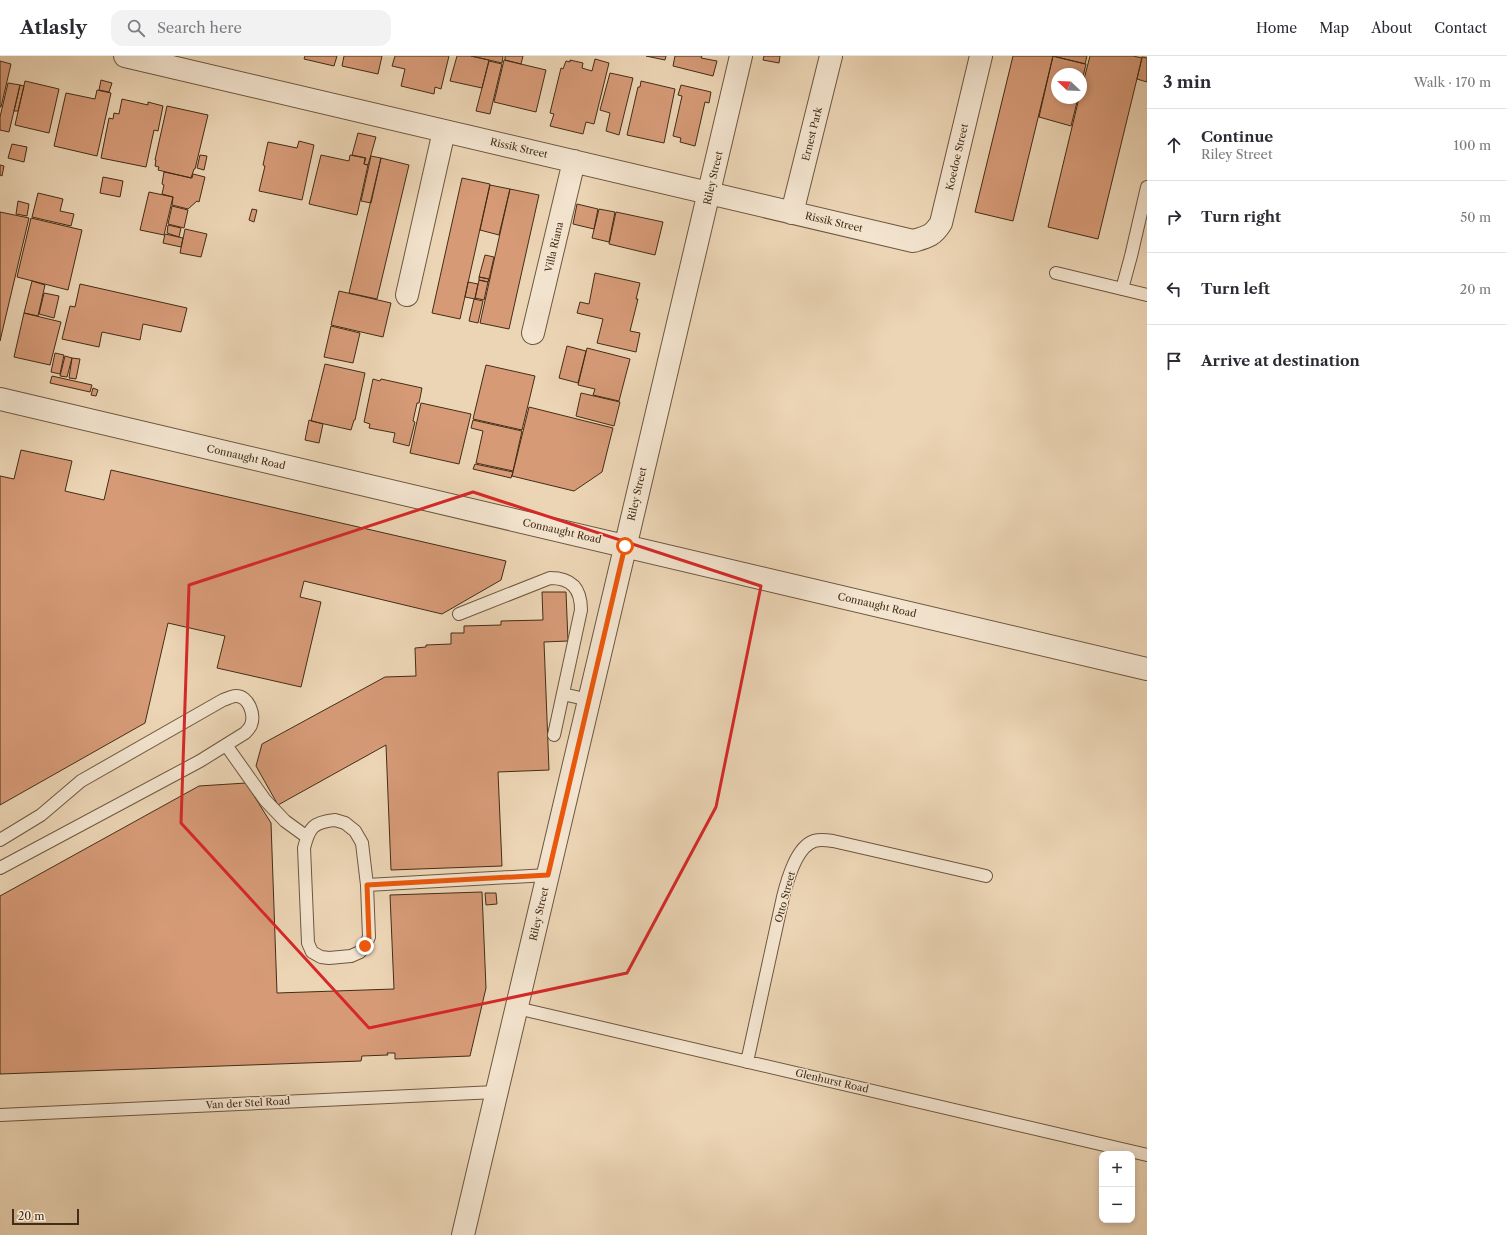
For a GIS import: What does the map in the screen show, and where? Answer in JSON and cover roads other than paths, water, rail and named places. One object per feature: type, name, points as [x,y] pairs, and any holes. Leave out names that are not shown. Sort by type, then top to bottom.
[{"type":"street","name":"Rissik Street","points":[[125,56],[913,241]]},
{"type":"street","name":"Riley Street","points":[[462,1235],[517,1008],[741,56]]},
{"type":"street","name":"Ernest Park","points":[[792,213],[831,56]]},
{"type":"street","name":"Koedoe Street","points":[[913,241],[927,237],[936,232],[941,223],[981,56]]},
{"type":"street","points":[[407,295],[444,131]]},
{"type":"street","name":"Villa Riana","points":[[534,333],[574,161]]},
{"type":"street","name":"Connaught Road","points":[[0,399],[1147,669]]},
{"type":"lane","points":[[1122,289],[1147,187]]},
{"type":"lane","points":[[1056,273],[1147,295]]},
{"type":"lane","points":[[459,614],[550,578],[561,578],[570,582],[579,593],[581,610],[554,735]]},
{"type":"lane","points":[[564,694],[589,700]]},
{"type":"lane","points":[[0,840],[41,815],[81,781],[223,700],[235,696],[242,697],[248,702],[252,716],[251,726],[245,733],[200,761],[0,868]]},
{"type":"lane","points":[[226,745],[265,800],[285,821],[307,837]]},
{"type":"lane","points":[[334,820],[345,823],[355,831],[362,843],[367,885],[369,938],[360,952],[351,956],[329,958],[321,957],[312,952],[308,943],[304,848],[307,837],[312,828],[322,821],[334,820]]},
{"type":"lane","name":"Otto Street","points":[[747,1062],[783,897],[796,859],[813,841],[833,841],[986,876]]},
{"type":"lane","points":[[367,885],[548,875]]},
{"type":"lane","name":"Glenhurst Road","points":[[517,1008],[1147,1155]]},
{"type":"lane","name":"Van der Stel Road","points":[[0,1114],[496,1092]]}]
